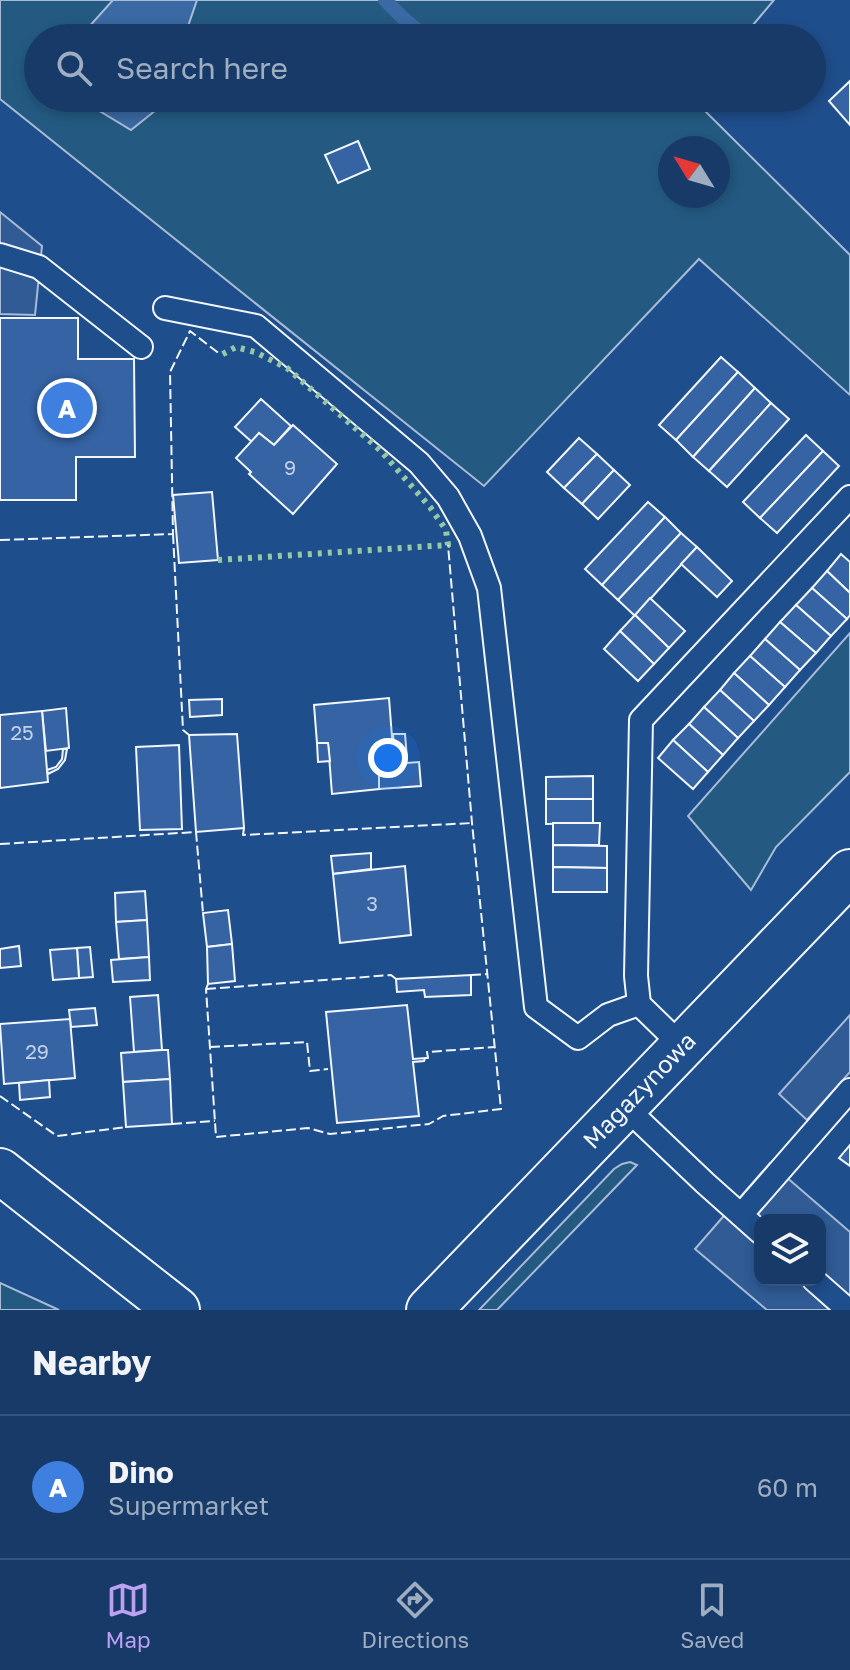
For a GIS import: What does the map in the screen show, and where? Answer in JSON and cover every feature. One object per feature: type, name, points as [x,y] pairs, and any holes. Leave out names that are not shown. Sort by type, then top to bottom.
[{"type":"street","name":"Magazynowa","points":[[429,1310],[850,872]]},
{"type":"street","points":[[0,1171],[177,1310]]},
{"type":"lane","points":[[0,255],[39,267],[141,347]]},
{"type":"lane","points":[[165,308],[256,326],[419,463],[448,497],[470,536],[489,588],[536,1007],[578,1038],[608,1015],[639,1004]]},
{"type":"lane","points":[[683,1047],[639,1004],[636,976],[641,720],[850,497]]},
{"type":"lane","points":[[741,1215],[850,1090]]},
{"type":"lane","points":[[624,1106],[754,1227]]},
{"type":"lane","points":[[821,1286],[848,1310]]},
{"type":"shaded area","points":[[0,0],[774,0],[754,24],[24,24],[24,112],[706,112],[850,255],[850,395],[699,259],[484,486],[0,99]]},
{"type":"shaded area","points":[[113,0],[197,0],[189,24],[91,24]]},
{"type":"shaded area","points":[[101,112],[154,112],[131,130]]},
{"type":"shaded area","points":[[0,212],[42,246],[35,315],[0,314]]},
{"type":"shaded area","points":[[850,633],[850,772],[776,847],[751,890],[688,816]]},
{"type":"shaded area","points":[[850,1015],[850,1072],[807,1120],[779,1094]]},
{"type":"shaded area","points":[[630,1162],[637,1165],[497,1310],[479,1310],[614,1169]]},
{"type":"shaded area","points":[[770,1163],[850,1232],[850,1310],[767,1310],[695,1249]]},
{"type":"shaded area","points":[[0,1283],[59,1310],[0,1310]]},
{"type":"building","points":[[850,81],[850,125],[829,101]]},
{"type":"building","points":[[358,141],[370,169],[338,183],[325,155]]},
{"type":"building","points":[[0,318],[78,318],[78,359],[134,359],[135,457],[76,457],[76,500],[0,500]]},
{"type":"building","points":[[721,357],[738,372],[676,440],[659,425]]},
{"type":"building","points":[[738,372],[755,388],[693,457],[676,440]]},
{"type":"building","points":[[755,388],[771,403],[709,471],[693,457]]},
{"type":"building","points":[[261,399],[291,426],[274,445],[259,433],[252,442],[235,427]]},
{"type":"building","points":[[771,403],[789,419],[727,487],[709,471]]},
{"type":"building","points":[[293,425],[337,464],[293,514],[236,458],[259,433],[274,445]]},
{"type":"building","points":[[806,435],[823,451],[760,518],[743,502]]},
{"type":"building","points":[[579,438],[597,454],[564,488],[547,472]]},
{"type":"building","points":[[823,451],[839,466],[777,533],[760,518]]},
{"type":"building","points":[[597,454],[614,470],[582,504],[564,488]]},
{"type":"building","points":[[614,470],[630,485],[598,519],[582,504]]},
{"type":"building","points":[[212,492],[218,560],[179,563],[173,495]]},
{"type":"building","points":[[648,502],[665,517],[602,585],[585,569]]},
{"type":"building","points":[[665,517],[681,533],[618,600],[602,585]]},
{"type":"building","points":[[681,533],[697,547],[635,616],[618,600]]},
{"type":"building","points":[[697,547],[732,581],[717,597],[681,564]]},
{"type":"building","points":[[841,554],[850,562],[850,593],[827,571]]},
{"type":"building","points":[[827,571],[850,593],[850,615],[847,619],[812,588]]},
{"type":"building","points":[[812,588],[847,619],[831,636],[796,605]]},
{"type":"building","points":[[650,598],[685,631],[669,648],[635,615]]},
{"type":"building","points":[[796,605],[831,636],[816,653],[780,622]]},
{"type":"building","points":[[635,615],[669,648],[654,664],[620,631]]},
{"type":"building","points":[[780,622],[816,653],[800,670],[765,639]]},
{"type":"building","points":[[620,631],[654,664],[638,681],[604,649]]},
{"type":"building","points":[[765,639],[800,670],[785,687],[750,656]]},
{"type":"building","points":[[750,656],[785,687],[769,705],[734,673]]},
{"type":"building","points":[[734,673],[769,705],[754,721],[720,690]]},
{"type":"building","points":[[720,690],[754,721],[738,738],[704,707]]},
{"type":"building","points":[[389,698],[394,763],[379,765],[379,789],[332,794],[328,743],[317,743],[314,705]]},
{"type":"building","points":[[222,699],[222,715],[190,717],[189,700]]},
{"type":"building","points":[[704,707],[738,738],[723,755],[689,724]]},
{"type":"building","points":[[66,708],[69,748],[46,751],[42,711]]},
{"type":"building","points":[[42,711],[48,782],[0,788],[0,715]]},
{"type":"building","points":[[689,724],[723,755],[708,772],[673,740]]},
{"type":"building","points":[[237,734],[244,828],[196,832],[189,735]]},
{"type":"building","points":[[393,734],[405,734],[407,758],[395,759]]},
{"type":"building","points":[[673,740],[708,772],[693,789],[658,758]]},
{"type":"building","points":[[317,743],[328,743],[330,761],[318,762]]},
{"type":"building","points":[[179,745],[182,829],[140,830],[136,747]]},
{"type":"building","points":[[63,749],[67,749],[65,760],[58,769],[48,774],[47,770],[56,767],[62,759]]},
{"type":"building","points":[[419,762],[421,786],[379,789],[379,765]]},
{"type":"building","points":[[593,776],[593,799],[546,799],[546,777]]},
{"type":"building","points":[[546,799],[593,799],[593,823],[546,824]]},
{"type":"building","points":[[553,823],[600,823],[599,845],[553,845]]},
{"type":"building","points":[[553,845],[607,846],[607,868],[553,867]]},
{"type":"building","points":[[371,853],[371,869],[333,874],[331,856]]},
{"type":"building","points":[[405,866],[411,935],[340,943],[333,874]]},
{"type":"building","points":[[553,867],[607,868],[607,892],[553,892]]},
{"type":"building","points":[[145,891],[147,920],[116,922],[115,893]]},
{"type":"building","points":[[228,910],[232,944],[207,947],[203,913]]},
{"type":"building","points":[[147,920],[149,957],[119,959],[116,922]]},
{"type":"building","points":[[232,944],[235,981],[208,984],[207,947]]},
{"type":"building","points":[[19,946],[21,966],[0,968],[0,949]]},
{"type":"building","points":[[90,947],[93,977],[79,978],[77,948]]},
{"type":"building","points":[[77,948],[79,978],[53,980],[50,950]]},
{"type":"building","points":[[149,957],[150,980],[113,982],[111,960]]},
{"type":"building","points":[[471,975],[471,995],[425,997],[424,990],[397,992],[396,979]]},
{"type":"building","points":[[158,995],[162,1050],[134,1052],[130,997]]},
{"type":"building","points":[[407,1005],[413,1059],[425,1058],[424,1061],[413,1062],[419,1116],[337,1123],[326,1012]]},
{"type":"building","points":[[95,1008],[97,1025],[71,1027],[69,1010]]},
{"type":"building","points":[[70,1019],[75,1078],[4,1084],[0,1024]]},
{"type":"building","points":[[168,1050],[170,1079],[123,1082],[121,1053]]},
{"type":"building","points":[[170,1079],[172,1124],[126,1127],[123,1082]]},
{"type":"building","points":[[49,1080],[50,1097],[20,1100],[19,1083]]},
{"type":"building","points":[[850,1145],[850,1166],[839,1158]]},
{"type":"waterway","points":[[385,0],[410,24]]},
{"type":"hedge","points":[[218,560],[448,545],[446,530],[430,507],[380,450],[287,368],[255,352],[236,347],[221,355]]},
{"type":"fence","points":[[0,540],[173,534],[170,372],[190,331],[221,355]]},
{"type":"fence","points":[[173,534],[183,730],[189,735]]},
{"type":"fence","points":[[208,984],[216,1137],[308,1128],[330,1134],[429,1124],[443,1116],[501,1109],[448,545]]},
{"type":"fence","points":[[244,828],[243,835],[472,823]]},
{"type":"fence","points":[[0,844],[196,832],[203,913]]},
{"type":"fence","points":[[471,975],[488,974]]},
{"type":"fence","points":[[206,989],[391,975],[396,979]]},
{"type":"fence","points":[[210,1047],[307,1042],[310,1071],[328,1069]]},
{"type":"fence","points":[[425,1058],[428,1058],[427,1052],[495,1047]]},
{"type":"fence","points":[[0,1096],[57,1136],[126,1127]]},
{"type":"fence","points":[[172,1124],[215,1121]]},
{"type":"place","name":"Dino","points":[[67,408]]}]
